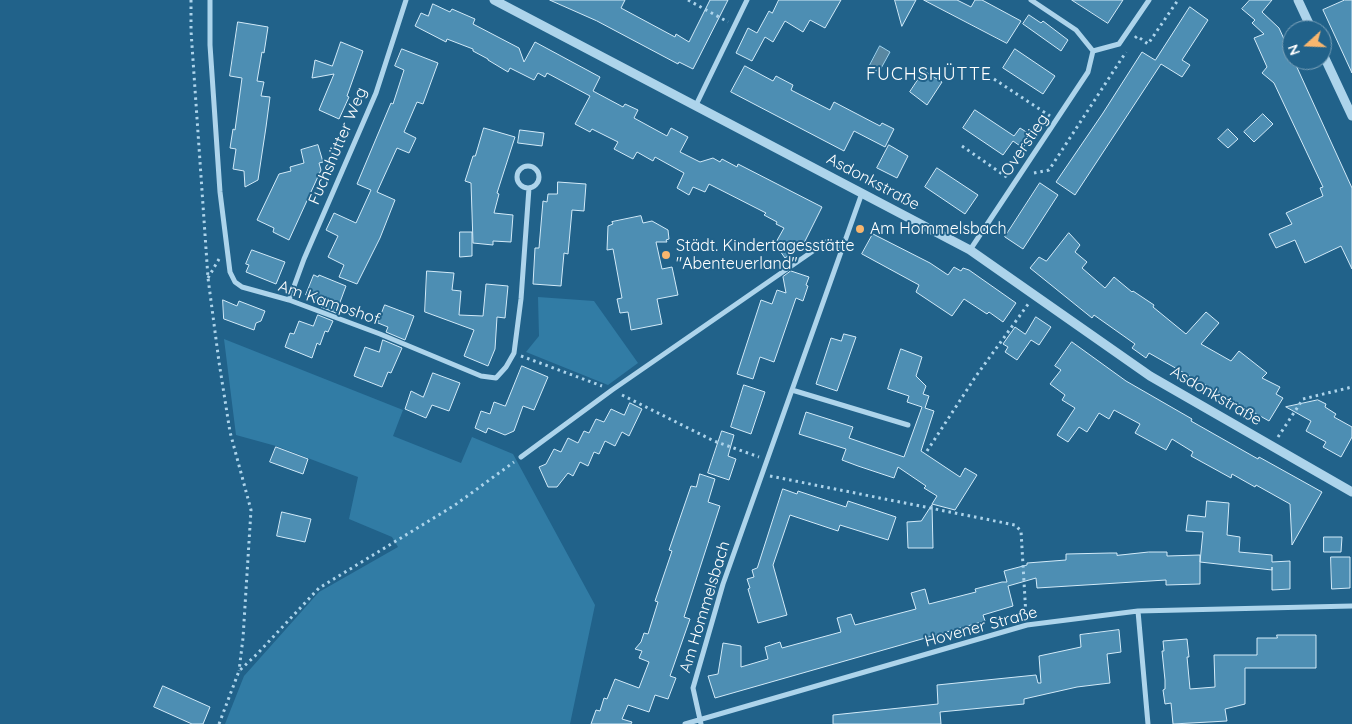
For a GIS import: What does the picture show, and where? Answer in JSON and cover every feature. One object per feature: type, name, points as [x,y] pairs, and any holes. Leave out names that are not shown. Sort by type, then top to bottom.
[{"type":"street","name":"Am Kampshof","points":[[210,0],[211,55],[220,192],[230,272],[235,282],[242,288],[289,300],[380,334],[481,376],[496,378],[506,367],[514,353],[521,299],[529,188]]},
{"type":"street","name":"Fuchshütter Weg","points":[[289,300],[304,259],[376,93],[406,0]]},
{"type":"street","name":"Asdonkstraße","points":[[494,0],[970,250],[1150,376],[1352,492]]},
{"type":"street","points":[[696,105],[747,0]]},
{"type":"street","points":[[1030,0],[1076,30],[1093,51],[1119,44],[1149,0]]},
{"type":"street","points":[[1298,0],[1307,20]]},
{"type":"street","name":"Overstieg","points":[[970,250],[1088,72],[1093,51]]},
{"type":"street","points":[[1330,70],[1352,116]]},
{"type":"street","name":"Am Kampshof","points":[[526,165],[535,168],[539,177],[538,182],[529,188],[524,187],[517,181],[518,171],[526,165]]},
{"type":"street","name":"Am Hommelsbach","points":[[701,721],[693,688],[723,584],[862,192]]},
{"type":"street","points":[[521,457],[612,390],[826,242],[842,246]]},
{"type":"street","points":[[792,390],[908,425]]},
{"type":"street","name":"Hovener Straße","points":[[685,724],[701,721],[1027,625],[1138,611],[1352,606]]},
{"type":"street","points":[[1138,611],[1148,724]]},
{"type":"path","points":[[191,0],[191,31],[208,278],[230,432],[251,510],[243,638],[239,671],[219,724]]},
{"type":"path","points":[[688,0],[735,25]]},
{"type":"path","points":[[1019,177],[1049,170],[1137,36],[1148,44],[1178,0]]},
{"type":"path","points":[[994,79],[1056,120]]},
{"type":"path","points":[[962,146],[1015,182]]},
{"type":"path","points":[[208,278],[216,262],[227,252]]},
{"type":"path","points":[[927,451],[976,376],[1035,294]]},
{"type":"path","points":[[514,353],[612,390],[714,441],[767,459]]},
{"type":"path","points":[[1272,446],[1302,398],[1352,386]]},
{"type":"path","points":[[239,671],[319,588],[456,504],[521,457]]},
{"type":"path","points":[[762,475],[1015,525],[1022,531],[1027,625]]},
{"type":"shaded area","points":[[880,46],[890,52],[879,72],[869,67]]},
{"type":"shaded area","points":[[538,297],[594,301],[638,363],[608,385],[526,352],[539,336]]},
{"type":"shaded area","points":[[224,339],[403,410],[393,436],[461,463],[472,437],[513,454],[595,605],[570,724],[225,724],[244,676],[319,592],[398,547],[392,537],[349,519],[358,477],[276,446],[236,435]]},
{"type":"building","points":[[550,0],[625,0],[621,8],[675,37],[676,34],[689,42],[710,0],[728,0],[693,69],[679,62],[678,64],[597,21]]},
{"type":"building","points":[[779,0],[841,0],[825,28],[810,20],[803,32],[785,21],[773,42],[765,37],[752,61],[736,53],[748,28],[757,33],[769,11],[772,13]]},
{"type":"building","points":[[895,0],[916,0],[902,26]]},
{"type":"building","points":[[924,0],[957,0],[971,7],[975,0],[982,0],[1021,21],[1007,43]]},
{"type":"building","points":[[1072,0],[1123,0],[1108,23]]},
{"type":"building","points":[[1250,0],[1272,0],[1262,12],[1279,28],[1282,35],[1282,70],[1298,70],[1352,188],[1352,269],[1341,246],[1305,263],[1295,240],[1276,248],[1269,234],[1292,224],[1286,213],[1323,196],[1320,188],[1323,187],[1274,83],[1262,73],[1267,67],[1254,38],[1264,34],[1252,23],[1255,20],[1242,9]]},
{"type":"building","points":[[1345,0],[1352,0],[1352,73],[1332,30],[1332,20],[1328,20],[1323,10]]},
{"type":"building","points":[[433,4],[450,12],[452,9],[475,19],[473,24],[519,48],[524,62],[535,42],[600,77],[593,91],[623,107],[625,104],[638,110],[634,118],[667,136],[671,128],[688,137],[680,152],[700,162],[713,158],[720,162],[722,159],[737,167],[738,164],[822,207],[803,245],[785,258],[775,244],[784,228],[764,215],[766,213],[709,184],[705,192],[693,187],[689,195],[677,188],[684,173],[655,157],[653,161],[637,152],[633,159],[614,149],[618,142],[592,129],[590,132],[575,124],[590,96],[547,73],[545,77],[538,73],[534,80],[510,68],[508,72],[473,51],[473,49],[447,39],[446,42],[415,26],[421,13],[428,16]]},
{"type":"building","points":[[1190,7],[1208,20],[1182,60],[1190,65],[1182,77],[1161,64],[1075,195],[1056,182],[1142,52],[1155,60]]},
{"type":"building","points":[[1029,15],[1041,23],[1043,21],[1068,40],[1061,51],[1023,24]]},
{"type":"building","points":[[238,22],[268,27],[257,81],[264,82],[261,96],[270,97],[266,127],[258,180],[245,187],[244,171],[233,169],[236,149],[230,148],[233,129],[235,130],[242,78],[230,76]]},
{"type":"building","points":[[341,42],[363,51],[347,96],[349,97],[339,119],[319,110],[334,74],[312,78],[315,60],[332,66]]},
{"type":"building","points":[[402,49],[438,63],[423,104],[417,102],[404,132],[416,138],[409,153],[397,148],[377,192],[395,200],[380,238],[357,284],[339,277],[344,265],[328,257],[338,236],[326,230],[334,213],[356,223],[371,190],[357,184],[391,103],[393,104],[404,70],[395,66]]},
{"type":"building","points":[[1015,49],[1055,76],[1043,94],[1003,68]]},
{"type":"building","points":[[745,66],[773,81],[776,76],[793,85],[791,90],[830,110],[834,102],[880,126],[882,123],[894,129],[885,147],[854,131],[844,151],[731,92]]},
{"type":"building","points":[[924,71],[942,82],[927,105],[910,92]]},
{"type":"building","points":[[975,110],[1014,136],[1020,128],[1031,135],[1023,148],[1013,141],[1003,155],[963,128]]},
{"type":"building","points":[[1263,114],[1273,124],[1254,142],[1244,132]]},
{"type":"building","points":[[484,128],[515,137],[497,193],[499,194],[494,213],[513,215],[511,242],[493,241],[493,245],[473,243],[471,183],[465,181]]},
{"type":"building","points":[[1228,129],[1238,139],[1228,148],[1218,139]]},
{"type":"building","points":[[520,130],[544,133],[542,146],[518,143]]},
{"type":"building","points":[[318,145],[323,162],[319,163],[321,170],[289,240],[273,232],[274,228],[257,220],[279,174],[291,171],[290,167],[304,163],[301,150]]},
{"type":"building","points":[[889,145],[908,156],[897,178],[877,168]]},
{"type":"building","points":[[937,168],[978,195],[965,214],[925,187]]},
{"type":"building","points":[[558,182],[586,184],[584,211],[572,210],[568,254],[564,253],[561,286],[533,284],[535,248],[539,248],[543,201],[547,202],[548,194],[557,194]]},
{"type":"building","points":[[1040,183],[1058,195],[1023,249],[1005,237]]},
{"type":"building","points":[[641,216],[643,223],[652,221],[668,230],[669,239],[666,240],[667,242],[656,242],[662,269],[672,267],[678,295],[657,299],[662,324],[631,330],[628,312],[620,313],[617,299],[622,298],[613,249],[607,250],[608,226],[613,224],[612,222]]},
{"type":"building","points":[[460,232],[472,232],[472,256],[460,257]]},
{"type":"building","points":[[1069,233],[1080,245],[1075,252],[1087,262],[1082,268],[1105,288],[1114,277],[1132,292],[1154,305],[1153,307],[1186,334],[1206,312],[1219,323],[1201,344],[1231,361],[1239,351],[1267,373],[1262,378],[1280,387],[1276,394],[1283,398],[1269,421],[1149,353],[1146,358],[1132,348],[1135,344],[1094,315],[1092,318],[1030,268],[1039,257],[1046,261]]},
{"type":"building","points":[[873,234],[930,263],[948,275],[954,267],[961,271],[963,268],[969,270],[1016,303],[1003,322],[989,312],[987,314],[964,299],[952,316],[916,292],[919,285],[862,254]]},
{"type":"building","points":[[252,250],[285,262],[276,284],[246,272],[249,265],[246,264]]},
{"type":"building","points":[[427,271],[454,273],[452,290],[461,291],[459,315],[483,316],[486,284],[508,286],[505,318],[497,317],[495,349],[488,366],[464,356],[474,330],[425,312]]},
{"type":"building","points":[[791,271],[809,277],[806,285],[808,286],[803,301],[796,298],[774,362],[760,357],[753,379],[737,374],[761,300],[772,304],[777,290],[786,293],[783,277]]},
{"type":"building","points":[[314,275],[318,277],[319,275],[346,286],[336,313],[321,307],[323,302],[306,295]]},
{"type":"building","points":[[223,300],[237,306],[239,301],[265,311],[261,321],[256,323],[254,330],[224,319]]},
{"type":"building","points":[[385,305],[414,316],[405,340],[386,332],[388,327],[378,323]]},
{"type":"building","points":[[318,315],[333,321],[328,332],[325,331],[320,345],[317,343],[312,358],[285,347],[290,333],[294,334],[299,321],[313,326]]},
{"type":"building","points":[[1036,317],[1051,327],[1039,345],[1031,340],[1017,360],[1005,352],[1008,347],[1003,344],[1015,327],[1025,334]]},
{"type":"building","points":[[844,334],[856,337],[837,391],[816,384],[831,338],[841,341]]},
{"type":"building","points":[[383,340],[402,348],[391,373],[388,372],[382,387],[354,376],[365,347],[379,352]]},
{"type":"building","points":[[1072,342],[1126,381],[1192,419],[1191,421],[1322,492],[1292,545],[1290,504],[1232,474],[1231,478],[1191,456],[1193,452],[1172,439],[1166,450],[1135,433],[1140,424],[1114,410],[1109,419],[1099,413],[1087,432],[1079,427],[1068,442],[1057,435],[1075,408],[1062,400],[1065,395],[1050,384],[1061,370],[1055,366]]},
{"type":"building","points":[[901,349],[922,357],[916,376],[926,386],[923,394],[929,396],[925,408],[934,411],[921,451],[960,477],[965,468],[977,475],[955,510],[932,504],[937,496],[898,467],[894,478],[858,466],[842,460],[846,449],[799,434],[806,412],[853,427],[849,438],[904,457],[922,407],[907,402],[909,396],[888,389]]},
{"type":"building","points":[[522,366],[548,377],[534,410],[523,406],[514,431],[505,435],[488,428],[486,433],[475,428],[481,411],[490,414],[494,402],[505,406]]},
{"type":"building","points":[[433,373],[460,383],[449,411],[432,405],[426,418],[405,409],[411,391],[423,397]]},
{"type":"building","points":[[744,385],[765,392],[751,434],[731,427]]},
{"type":"building","points":[[1318,400],[1326,404],[1325,407],[1336,414],[1334,417],[1352,427],[1352,437],[1341,457],[1323,447],[1326,442],[1306,431],[1311,421],[1286,407]]},
{"type":"building","points":[[630,403],[642,409],[629,436],[622,432],[615,446],[605,441],[599,454],[594,452],[588,466],[580,462],[573,476],[568,473],[557,487],[548,487],[539,467],[546,464],[554,449],[561,452],[568,438],[578,443],[584,431],[589,433],[596,419],[604,422],[611,409],[624,415]]},
{"type":"building","points":[[722,431],[734,435],[728,456],[736,459],[729,480],[708,473]]},
{"type":"building","points":[[276,447],[308,459],[303,474],[270,462]]},
{"type":"building","points":[[700,474],[715,479],[708,502],[720,506],[684,617],[690,619],[670,676],[676,678],[668,699],[655,695],[649,712],[628,705],[622,719],[632,722],[631,724],[591,724],[596,710],[600,711],[604,698],[607,699],[615,679],[639,688],[649,662],[639,658],[642,651],[635,649],[641,642],[644,633],[648,634],[658,602],[655,601],[672,551],[669,550],[691,486],[696,487]]},
{"type":"building","points":[[783,489],[797,494],[798,491],[846,507],[848,501],[896,517],[888,540],[840,525],[838,531],[790,515],[773,565],[787,615],[758,623],[747,579],[754,577],[752,570],[757,568]]},
{"type":"building","points":[[1207,501],[1229,503],[1227,535],[1240,537],[1239,552],[1272,555],[1272,562],[1290,561],[1290,589],[1272,590],[1272,570],[1200,562],[1203,532],[1186,531],[1188,515],[1205,517]]},
{"type":"building","points":[[932,505],[933,548],[908,548],[907,522],[921,521]]},
{"type":"building","points":[[282,512],[311,519],[305,542],[277,536]]},
{"type":"building","points":[[1324,537],[1342,537],[1341,552],[1324,552]]},
{"type":"building","points":[[1167,552],[1167,556],[1200,555],[1200,584],[1166,585],[1166,580],[1037,588],[1036,578],[1008,586],[1013,606],[983,615],[985,621],[715,698],[708,676],[718,674],[723,643],[741,646],[741,667],[768,659],[765,647],[780,642],[782,648],[841,632],[837,618],[851,614],[855,625],[916,609],[911,593],[925,589],[929,604],[976,592],[975,589],[1007,582],[1004,571],[1027,565],[1027,563],[1066,560],[1066,554],[1117,553],[1117,555]]},
{"type":"building","points":[[1331,557],[1350,557],[1350,588],[1332,589]]},
{"type":"building","points":[[1119,630],[1121,652],[1107,654],[1110,683],[1077,687],[1024,699],[1024,704],[940,712],[941,724],[833,724],[833,715],[938,704],[937,685],[1036,675],[1038,683],[1041,683],[1039,656],[1081,647],[1080,635]]},
{"type":"building","points":[[1277,635],[1316,635],[1316,668],[1245,668],[1245,704],[1225,709],[1227,721],[1173,724],[1171,703],[1165,704],[1163,690],[1165,689],[1165,680],[1162,651],[1164,651],[1163,641],[1187,639],[1190,689],[1215,687],[1214,655],[1257,655],[1257,638],[1277,638]]},
{"type":"building","points":[[163,686],[210,707],[203,724],[192,724],[154,707]]},
{"type":"place","name":"Am Hommelsbach","points":[[860,229]]},
{"type":"place","name":"Städt. Kindertagesstätte \"Abenteuerland\"","points":[[666,255]]},
{"type":"district","name":"FUCHSHÜTTE","points":[[929,75]]}]
